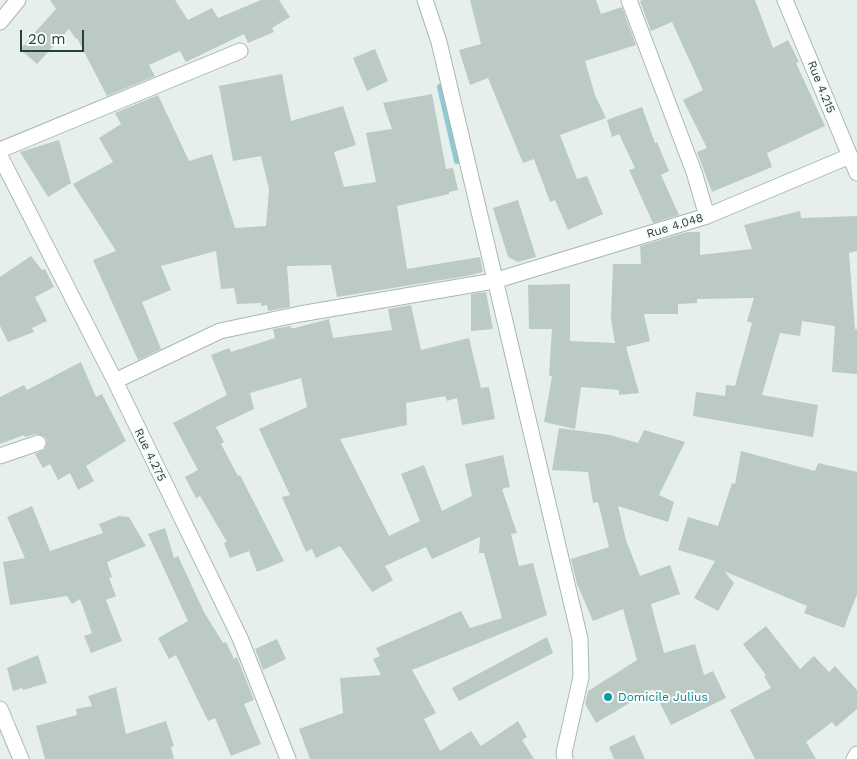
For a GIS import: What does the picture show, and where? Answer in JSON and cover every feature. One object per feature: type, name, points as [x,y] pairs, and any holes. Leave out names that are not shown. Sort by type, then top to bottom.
[{"type":"street","points":[[0,22],[18,0]]},
{"type":"street","points":[[425,0],[439,42],[580,639],[582,677],[564,753],[565,759]]},
{"type":"street","points":[[629,0],[694,172],[707,216]]},
{"type":"street","name":"Rue 4.215","points":[[785,0],[857,173]]},
{"type":"street","points":[[0,150],[240,51]]},
{"type":"street","name":"Rue 4.275","points":[[0,156],[115,381],[240,638],[288,759]]},
{"type":"street","name":"Rue 4.048","points":[[115,381],[220,331],[300,314],[494,281],[707,216],[850,156]]},
{"type":"street","points":[[0,456],[38,443]]},
{"type":"street","points":[[0,709],[21,759]]},
{"type":"street","points":[[854,759],[857,754]]},
{"type":"building","points":[[50,0],[175,0],[188,20],[212,8],[218,18],[261,0],[279,0],[290,17],[272,28],[274,32],[248,43],[244,34],[186,62],[180,51],[149,65],[155,76],[107,96],[77,38],[69,29],[37,64],[20,49],[56,9]]},
{"type":"building","points":[[470,0],[596,0],[601,14],[622,7],[636,45],[585,61],[595,95],[606,118],[560,135],[577,179],[587,176],[603,214],[568,230],[555,200],[550,202],[534,159],[523,163],[488,78],[470,85],[459,50],[481,44]]},
{"type":"building","points":[[755,0],[773,48],[788,40],[799,62],[796,63],[825,126],[767,153],[772,167],[712,192],[697,152],[707,148],[683,100],[703,90],[672,22],[651,31],[640,1]]},
{"type":"building","points":[[375,49],[388,81],[367,91],[353,58]]},
{"type":"building","points":[[282,74],[291,121],[343,106],[356,145],[334,152],[344,187],[376,182],[366,133],[392,129],[383,103],[432,94],[446,169],[453,168],[458,190],[449,192],[449,194],[397,206],[407,269],[480,257],[483,272],[337,297],[331,265],[287,266],[290,307],[268,311],[267,305],[261,306],[261,303],[237,304],[234,288],[221,289],[216,251],[161,266],[171,290],[142,302],[161,349],[138,360],[93,260],[116,251],[73,184],[113,162],[99,138],[121,124],[115,113],[158,95],[189,161],[212,154],[235,228],[266,226],[269,189],[261,156],[233,161],[219,86]]},
{"type":"building","points":[[642,107],[655,143],[657,142],[669,171],[661,175],[679,215],[653,223],[629,170],[635,168],[619,134],[612,137],[607,120]]},
{"type":"building","points":[[59,140],[71,183],[48,197],[20,152]]},
{"type":"building","points":[[518,200],[536,257],[518,262],[508,257],[493,208]]},
{"type":"building","points":[[800,211],[801,218],[857,216],[857,251],[849,253],[855,329],[857,329],[857,374],[832,372],[835,326],[802,321],[800,336],[780,333],[762,395],[818,405],[813,437],[693,416],[696,392],[725,396],[726,385],[735,386],[752,323],[747,321],[754,298],[697,299],[697,303],[678,304],[678,314],[644,314],[650,341],[626,347],[639,393],[619,395],[619,390],[581,387],[575,429],[544,422],[552,376],[549,376],[552,329],[529,329],[528,285],[570,284],[570,341],[615,343],[611,319],[613,264],[641,264],[640,246],[687,232],[700,232],[700,255],[752,249],[744,225]]},
{"type":"building","points":[[31,256],[42,270],[45,269],[54,287],[35,297],[47,321],[32,328],[34,332],[8,342],[0,326],[0,277]]},
{"type":"building","points":[[486,292],[493,329],[471,331],[471,294]]},
{"type":"building","points":[[411,305],[421,350],[469,338],[481,388],[489,387],[495,419],[462,425],[457,398],[447,401],[445,396],[406,403],[407,425],[340,439],[389,536],[420,521],[401,474],[424,465],[442,511],[472,496],[465,464],[503,455],[510,487],[502,489],[517,533],[511,534],[519,566],[533,563],[547,615],[412,670],[436,713],[424,719],[440,751],[471,731],[481,746],[518,721],[527,737],[522,740],[534,759],[310,759],[299,729],[343,713],[340,678],[381,675],[373,659],[380,656],[376,648],[461,611],[470,628],[502,618],[484,553],[479,553],[480,537],[432,559],[426,547],[385,566],[393,580],[372,592],[340,546],[316,558],[312,549],[306,552],[282,497],[290,495],[259,429],[307,407],[301,378],[250,393],[254,409],[216,427],[224,442],[221,444],[238,476],[240,475],[284,561],[257,572],[249,551],[230,558],[224,543],[227,542],[200,496],[196,498],[185,477],[198,470],[173,423],[227,395],[211,355],[229,348],[231,352],[275,338],[273,329],[291,326],[291,328],[295,328],[329,319],[333,338],[392,330],[388,309]]},
{"type":"building","points":[[81,362],[96,397],[102,394],[126,441],[86,466],[94,481],[78,490],[70,473],[58,480],[50,464],[43,468],[35,454],[45,449],[47,440],[44,436],[35,434],[25,437],[24,435],[0,444],[0,397],[24,385],[27,390]]},
{"type":"building","points":[[559,428],[610,435],[638,443],[644,430],[685,442],[659,495],[674,502],[668,522],[618,506],[626,540],[640,576],[670,565],[680,594],[651,604],[664,653],[695,644],[704,675],[713,671],[726,698],[671,725],[653,689],[596,723],[585,704],[588,691],[637,660],[623,609],[593,621],[577,584],[571,559],[609,547],[598,502],[593,503],[588,472],[552,470]]},
{"type":"building","points":[[741,451],[815,471],[818,463],[857,472],[857,594],[844,628],[804,613],[807,606],[724,571],[734,583],[718,611],[694,598],[715,561],[678,550],[688,517],[718,526],[732,483],[735,484]]},
{"type":"building","points":[[32,506],[50,551],[103,533],[99,524],[119,516],[129,517],[146,546],[107,562],[112,577],[109,578],[116,596],[106,600],[122,641],[91,653],[84,636],[92,633],[80,599],[72,604],[67,596],[10,605],[3,562],[25,558],[7,517]]},
{"type":"building","points":[[165,528],[174,558],[178,556],[204,612],[223,643],[226,642],[234,659],[237,657],[254,700],[244,704],[261,744],[231,756],[215,718],[208,721],[176,655],[169,659],[158,638],[188,621],[148,534]]},
{"type":"building","points":[[766,626],[800,669],[814,656],[829,672],[835,666],[857,690],[857,709],[836,727],[832,722],[806,742],[816,759],[755,759],[730,710],[771,688],[764,676],[766,675],[743,644]]},
{"type":"building","points":[[547,637],[553,653],[459,701],[452,688]]},
{"type":"building","points":[[277,639],[286,659],[263,670],[255,649]]},
{"type":"building","points":[[38,655],[47,683],[13,691],[7,668]]},
{"type":"building","points":[[116,687],[126,734],[166,721],[174,746],[171,747],[174,759],[45,759],[36,726],[77,715],[76,709],[92,706],[88,696]]},
{"type":"building","points":[[634,735],[645,759],[614,759],[609,747]]},
{"type":"waterway","points":[[440,87],[457,161]]},
{"type":"place","name":"Domicile Julius","points":[[608,697]]}]
